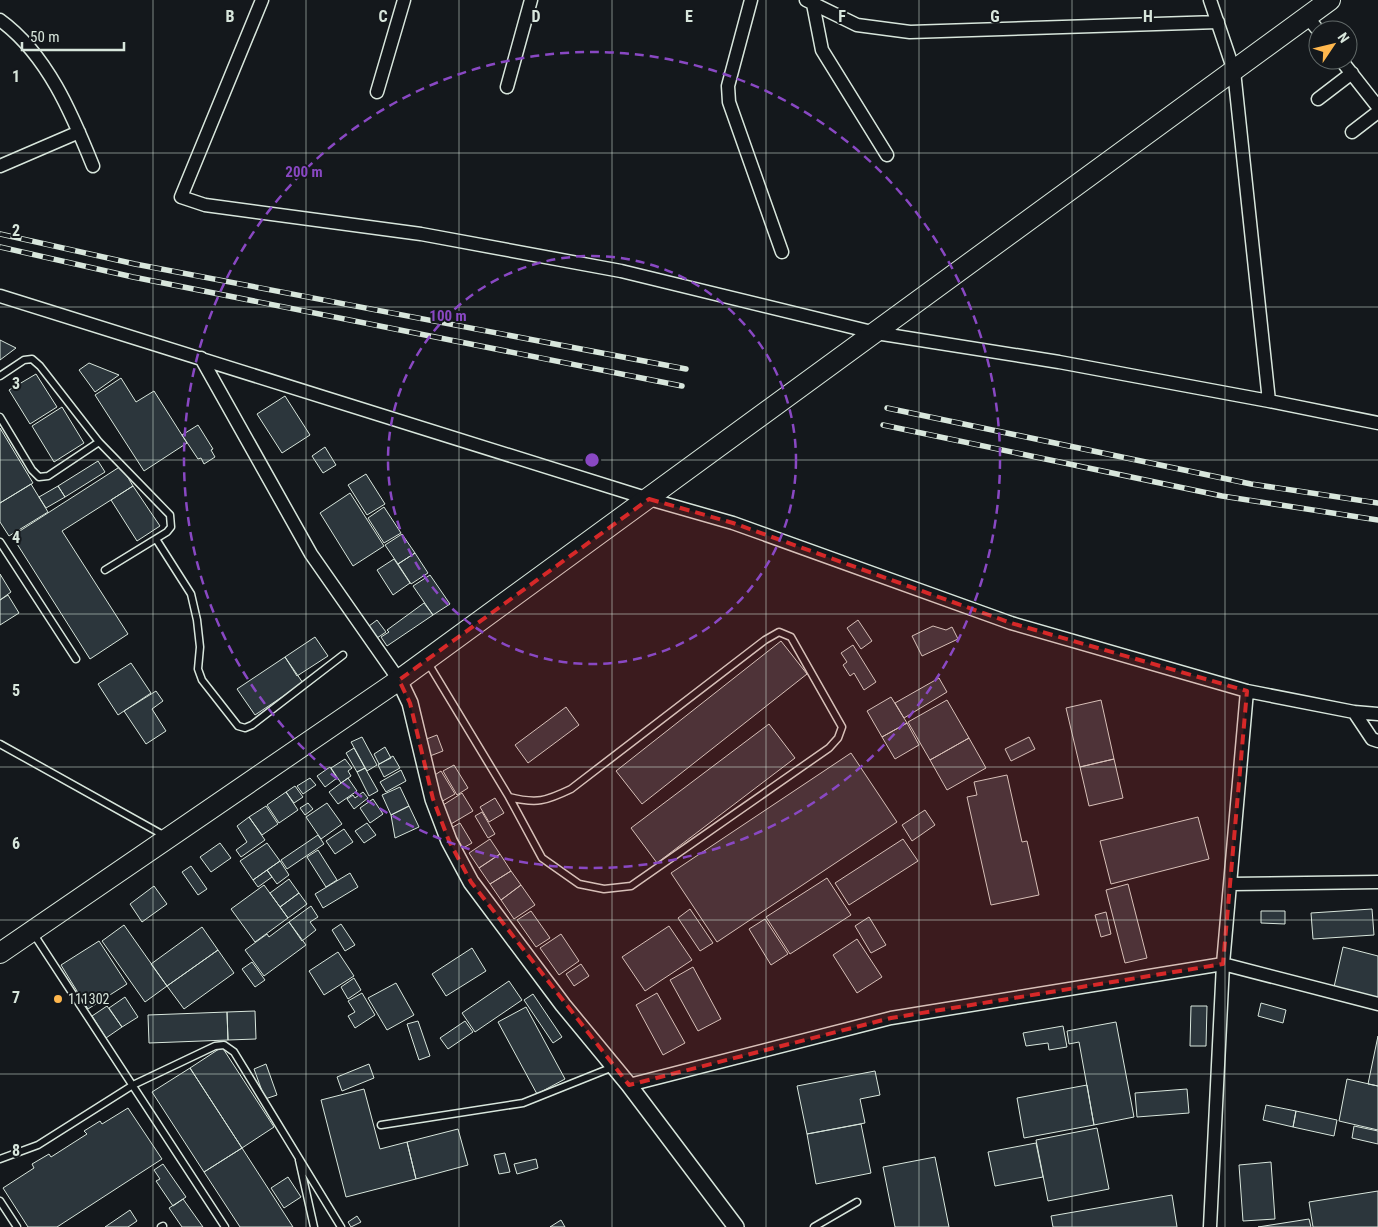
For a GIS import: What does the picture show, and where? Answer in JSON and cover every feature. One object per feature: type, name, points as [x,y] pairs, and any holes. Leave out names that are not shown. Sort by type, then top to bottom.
[{"type":"highway","points":[[1316,20],[1330,0]]},
{"type":"highway","points":[[0,953],[399,680],[1234,71],[1308,27]]},
{"type":"street","points":[[262,0],[181,196],[205,205],[421,234],[621,271],[876,333],[1059,362],[1269,400],[1378,423]]},
{"type":"street","points":[[377,92],[404,0]]},
{"type":"street","points":[[507,87],[531,0]]},
{"type":"street","points":[[751,0],[728,86],[729,102],[782,252]]},
{"type":"street","points":[[1210,0],[1234,71],[1269,400]]},
{"type":"street","points":[[809,2],[857,25],[910,32],[1218,22]]},
{"type":"street","points":[[809,2],[822,50],[887,155]]},
{"type":"street","points":[[0,20],[12,29],[44,65],[79,132],[93,166]]},
{"type":"street","points":[[1349,70],[1378,107]]},
{"type":"street","points":[[1318,99],[1352,73]]},
{"type":"street","points":[[1352,132],[1378,112]]},
{"type":"street","points":[[0,166],[79,132]]},
{"type":"street","points":[[0,296],[649,499],[733,523],[1011,623],[1247,691],[1354,712],[1378,714]]},
{"type":"street","points":[[201,358],[311,554],[399,680],[410,704],[433,799],[449,841],[466,874],[563,1005],[629,1085],[736,1227]]},
{"type":"street","points":[[1210,1227],[1222,964],[1247,691]]},
{"type":"street","points":[[1354,712],[1372,739],[1378,741]]},
{"type":"street","points":[[1230,884],[1378,882]]},
{"type":"street","points":[[629,1085],[891,1018],[1222,964],[1378,1004]]},
{"type":"lane","points":[[0,376],[24,360],[32,359],[40,366],[99,442],[170,515],[172,527],[105,570]]},
{"type":"lane","points":[[0,417],[32,470],[39,477],[48,476],[99,442]]},
{"type":"lane","points":[[156,539],[191,594],[197,620],[200,647],[198,669],[202,680],[238,726],[245,728],[252,725],[343,655]]},
{"type":"lane","points":[[0,542],[76,659]]},
{"type":"lane","points":[[426,660],[509,797],[542,858],[579,884],[604,889],[631,886],[829,748],[838,738],[842,727],[791,637],[779,632],[765,640],[571,789],[549,800],[531,803],[509,797]]},
{"type":"lane","points":[[0,744],[167,838]]},
{"type":"lane","points":[[33,932],[225,1227]]},
{"type":"lane","points":[[0,1159],[38,1145],[133,1085],[215,1046],[224,1045],[234,1052],[341,1227]]},
{"type":"lane","points":[[381,1125],[523,1103],[613,1067]]},
{"type":"lane","points":[[296,1151],[314,1227]]},
{"type":"lane","points":[[0,1201],[17,1227]]},
{"type":"lane","points":[[814,1227],[857,1202]]},
{"type":"highlighted area","points":[[649,499],[733,523],[1011,623],[1247,691],[1223,964],[891,1018],[629,1085],[471,882],[449,841],[433,799],[410,703],[399,680]]},
{"type":"building","points":[[0,340],[16,348],[0,360]]},
{"type":"building","points":[[89,363],[119,375],[95,392],[79,370]]},
{"type":"building","points":[[36,374],[57,407],[30,424],[9,390]]},
{"type":"building","points":[[121,378],[136,402],[154,391],[187,443],[144,471],[95,395]]},
{"type":"building","points":[[285,396],[310,435],[282,453],[257,414]]},
{"type":"building","points":[[62,407],[84,443],[54,462],[32,426]]},
{"type":"building","points":[[198,425],[213,449],[211,450],[215,457],[204,464],[201,458],[198,459],[182,435]]},
{"type":"building","points":[[0,428],[33,483],[0,503]]},
{"type":"building","points":[[325,447],[336,465],[323,473],[312,456]]},
{"type":"building","points":[[98,461],[105,472],[65,497],[58,486]]},
{"type":"building","points":[[121,466],[133,486],[62,531],[128,634],[90,659],[12,536]]},
{"type":"building","points":[[366,474],[385,504],[367,515],[348,485]]},
{"type":"building","points":[[31,484],[48,512],[9,536],[0,522],[0,503]]},
{"type":"building","points":[[58,486],[65,497],[46,508],[39,497]]},
{"type":"building","points":[[133,486],[160,526],[137,541],[111,500]]},
{"type":"building","points":[[350,493],[384,546],[353,566],[320,513]]},
{"type":"building","points":[[384,507],[401,533],[384,543],[368,518]]},
{"type":"building","points":[[402,534],[415,553],[398,564],[385,545]]},
{"type":"building","points":[[415,553],[428,573],[411,584],[398,564]]},
{"type":"building","points":[[394,559],[410,583],[393,595],[377,570]]},
{"type":"building","points":[[0,574],[11,592],[0,600]]},
{"type":"building","points":[[430,575],[450,604],[433,615],[413,586]]},
{"type":"building","points":[[8,595],[19,613],[0,625],[0,600]]},
{"type":"building","points":[[424,603],[433,615],[387,646],[381,637],[389,632],[387,630]]},
{"type":"building","points":[[377,620],[386,632],[377,638],[369,626]]},
{"type":"building","points":[[858,620],[872,641],[861,649],[847,628]]},
{"type":"building","points":[[933,626],[946,630],[952,627],[958,639],[922,656],[912,636]]},
{"type":"building","points":[[315,637],[328,656],[297,676],[285,657]]},
{"type":"building","points":[[781,641],[807,674],[642,804],[616,771]]},
{"type":"building","points":[[853,645],[876,682],[864,690],[854,673],[850,676],[843,665],[847,662],[841,653]]},
{"type":"building","points":[[285,657],[303,683],[255,715],[237,689]]},
{"type":"building","points":[[131,663],[151,693],[118,715],[98,684]]},
{"type":"building","points":[[939,678],[947,692],[904,718],[895,703]]},
{"type":"building","points":[[156,691],[163,701],[152,709],[166,731],[146,744],[124,711]]},
{"type":"building","points":[[891,697],[907,723],[882,737],[867,711]]},
{"type":"building","points":[[947,700],[969,738],[930,760],[908,722]]},
{"type":"building","points":[[1101,700],[1114,759],[1080,767],[1066,708]]},
{"type":"building","points":[[566,707],[579,725],[528,763],[515,745]]},
{"type":"building","points":[[907,723],[919,745],[895,759],[882,737]]},
{"type":"building","points":[[769,724],[795,758],[657,863],[631,828]]},
{"type":"building","points":[[437,735],[443,751],[430,756],[424,740]]},
{"type":"building","points":[[362,737],[377,765],[367,771],[351,742]]},
{"type":"building","points":[[1029,737],[1035,749],[1011,761],[1005,749]]},
{"type":"building","points":[[969,738],[986,768],[947,790],[930,760]]},
{"type":"building","points":[[385,747],[391,758],[379,764],[374,754]]},
{"type":"building","points":[[354,748],[365,768],[357,772],[346,753]]},
{"type":"building","points":[[851,753],[897,822],[717,942],[671,873]]},
{"type":"building","points":[[393,756],[400,768],[384,777],[378,765]]},
{"type":"building","points":[[345,759],[352,768],[348,771],[351,776],[341,783],[331,768]]},
{"type":"building","points":[[1114,759],[1123,798],[1089,806],[1080,767]]},
{"type":"building","points":[[454,765],[468,788],[457,795],[443,771]]},
{"type":"building","points":[[330,767],[337,778],[325,787],[317,776]]},
{"type":"building","points":[[365,768],[378,791],[369,796],[357,772]]},
{"type":"building","points":[[401,770],[406,781],[386,792],[380,782]]},
{"type":"building","points":[[441,771],[455,794],[439,803],[430,778]]},
{"type":"building","points":[[1007,775],[1022,842],[1027,841],[1039,895],[991,905],[967,797],[977,795],[974,782]]},
{"type":"building","points":[[310,778],[316,785],[303,794],[297,786]]},
{"type":"building","points":[[348,778],[357,791],[338,804],[329,792]]},
{"type":"building","points":[[295,786],[303,797],[294,803],[286,792]]},
{"type":"building","points":[[400,787],[409,806],[391,815],[382,795]]},
{"type":"building","points":[[286,792],[298,810],[279,823],[267,805]]},
{"type":"building","points":[[363,792],[368,798],[354,809],[347,799],[353,795],[355,798]]},
{"type":"building","points":[[462,793],[473,811],[451,824],[440,807]]},
{"type":"building","points":[[495,798],[504,813],[489,822],[480,807]]},
{"type":"building","points":[[373,799],[383,814],[370,823],[360,808]]},
{"type":"building","points":[[308,803],[313,809],[305,815],[300,808]]},
{"type":"building","points":[[327,803],[342,824],[321,839],[306,817]]},
{"type":"building","points":[[266,806],[278,824],[262,835],[249,817]]},
{"type":"building","points":[[409,806],[419,827],[395,838],[391,815]]},
{"type":"building","points":[[925,810],[935,825],[912,841],[902,825]]},
{"type":"building","points":[[482,812],[495,834],[488,838],[475,816]]},
{"type":"building","points":[[249,817],[265,840],[241,857],[236,850],[247,842],[237,826]]},
{"type":"building","points":[[1198,817],[1209,859],[1111,884],[1100,841]]},
{"type":"building","points":[[367,823],[376,835],[364,843],[355,831]]},
{"type":"building","points":[[460,823],[472,843],[463,848],[451,828]]},
{"type":"building","points":[[344,829],[353,842],[335,854],[326,841]]},
{"type":"building","points":[[318,835],[324,844],[287,869],[281,860]]},
{"type":"building","points":[[490,839],[500,854],[479,868],[469,853]]},
{"type":"building","points":[[903,839],[918,861],[849,905],[835,883]]},
{"type":"building","points":[[220,843],[231,858],[211,872],[200,857]]},
{"type":"building","points":[[267,843],[280,861],[253,880],[240,861]]},
{"type":"building","points":[[318,850],[337,880],[326,887],[307,857]]},
{"type":"building","points":[[500,854],[511,871],[490,884],[479,868]]},
{"type":"building","points":[[280,861],[289,875],[277,884],[267,870]]},
{"type":"building","points":[[191,866],[207,889],[198,895],[182,872]]},
{"type":"building","points":[[267,870],[272,877],[258,887],[253,880]]},
{"type":"building","points":[[511,871],[521,885],[501,900],[490,884]]},
{"type":"building","points":[[350,873],[358,887],[323,908],[315,894]]},
{"type":"building","points":[[827,878],[851,915],[790,954],[766,917]]},
{"type":"building","points":[[289,879],[299,893],[280,907],[270,893]]},
{"type":"building","points":[[1128,884],[1147,958],[1125,963],[1106,890]]},
{"type":"building","points":[[264,885],[288,918],[255,942],[231,909]]},
{"type":"building","points":[[521,885],[535,905],[514,919],[501,900]]},
{"type":"building","points":[[154,886],[167,904],[142,922],[130,904]]},
{"type":"building","points":[[299,893],[307,904],[288,918],[280,907]]},
{"type":"building","points":[[311,906],[318,917],[310,922],[316,930],[302,941],[289,922]]},
{"type":"building","points":[[690,909],[713,943],[700,951],[678,918]]},
{"type":"building","points":[[1372,909],[1374,935],[1313,939],[1311,913]]},
{"type":"building","points":[[531,911],[550,938],[536,947],[517,920]]},
{"type":"building","points":[[1261,911],[1285,911],[1285,924],[1261,923]]},
{"type":"building","points":[[1106,912],[1111,934],[1101,937],[1095,915]]},
{"type":"building","points":[[869,917],[886,945],[871,953],[855,926]]},
{"type":"building","points":[[765,919],[788,954],[771,965],[749,929]]},
{"type":"building","points":[[289,922],[306,945],[264,976],[245,950],[267,934],[269,937]]},
{"type":"building","points":[[341,924],[355,945],[345,951],[332,930]]},
{"type":"building","points":[[124,925],[167,986],[145,1002],[102,941]]},
{"type":"building","points":[[669,926],[692,960],[645,991],[622,957]]},
{"type":"building","points":[[202,927],[218,950],[167,986],[151,964]]},
{"type":"building","points":[[561,934],[579,961],[559,975],[540,948]]},
{"type":"building","points":[[857,939],[882,977],[857,993],[833,955]]},
{"type":"building","points":[[99,941],[127,984],[88,1009],[61,965]]},
{"type":"building","points":[[1343,947],[1378,956],[1378,998],[1334,987]]},
{"type":"building","points":[[472,948],[486,971],[446,996],[432,974]]},
{"type":"building","points":[[218,950],[234,973],[184,1009],[167,986]]},
{"type":"building","points":[[338,952],[354,976],[324,995],[309,971]]},
{"type":"building","points":[[252,962],[265,980],[255,987],[242,969]]},
{"type":"building","points":[[581,964],[589,976],[574,986],[566,974]]},
{"type":"building","points":[[693,967],[721,1019],[698,1031],[670,980]]},
{"type":"building","points":[[354,978],[361,990],[348,999],[341,987]]},
{"type":"building","points":[[509,981],[522,1000],[475,1032],[462,1013]]},
{"type":"building","points":[[396,983],[414,1015],[387,1030],[368,998]]},
{"type":"building","points":[[362,993],[375,1015],[355,1028],[348,1016],[355,1012],[348,1001]]},
{"type":"building","points":[[657,993],[685,1043],[663,1055],[636,1005]]},
{"type":"building","points":[[533,994],[562,1037],[553,1043],[524,1000]]},
{"type":"building","points":[[125,997],[138,1017],[122,1027],[109,1008]]},
{"type":"building","points":[[1261,1003],[1286,1010],[1283,1023],[1258,1016]]},
{"type":"building","points":[[107,1006],[122,1027],[106,1038],[92,1016]]},
{"type":"building","points":[[1191,1006],[1207,1006],[1206,1046],[1190,1046]]},
{"type":"building","points":[[526,1007],[565,1079],[537,1094],[498,1022]]},
{"type":"building","points":[[255,1011],[256,1039],[228,1040],[227,1012]]},
{"type":"building","points":[[227,1012],[228,1040],[149,1043],[148,1015]]},
{"type":"building","points":[[418,1021],[430,1056],[419,1060],[407,1024]]},
{"type":"building","points":[[465,1021],[473,1032],[448,1049],[440,1038]]},
{"type":"building","points":[[1116,1022],[1134,1117],[1094,1125],[1079,1042],[1069,1044],[1067,1031]]},
{"type":"building","points":[[1063,1026],[1067,1047],[1049,1050],[1048,1043],[1026,1046],[1023,1033]]},
{"type":"building","points":[[1378,1036],[1378,1086],[1368,1084]]},
{"type":"building","points":[[222,1047],[274,1127],[242,1148],[190,1068]]},
{"type":"building","points":[[266,1064],[277,1095],[265,1099],[254,1069]]},
{"type":"building","points":[[369,1064],[374,1078],[342,1091],[337,1077]]},
{"type":"building","points":[[190,1068],[242,1148],[204,1172],[152,1092]]},
{"type":"building","points":[[875,1071],[880,1095],[860,1099],[865,1123],[807,1134],[797,1086]]},
{"type":"building","points":[[1347,1079],[1378,1086],[1378,1130],[1339,1121]]},
{"type":"building","points":[[1087,1085],[1094,1125],[1024,1138],[1017,1098]]},
{"type":"building","points":[[364,1089],[380,1149],[407,1142],[416,1179],[346,1197],[321,1100]]},
{"type":"building","points":[[1187,1089],[1189,1113],[1137,1117],[1135,1093]]},
{"type":"building","points":[[1266,1105],[1296,1111],[1293,1127],[1263,1120]]},
{"type":"building","points":[[128,1108],[162,1159],[57,1227],[28,1227],[3,1188],[34,1168],[32,1164],[49,1154],[51,1157],[87,1134],[84,1131],[100,1121],[102,1124]]},
{"type":"building","points":[[1296,1111],[1337,1120],[1334,1136],[1293,1127]]},
{"type":"building","points":[[861,1124],[871,1173],[816,1184],[807,1134]]},
{"type":"building","points":[[1354,1126],[1378,1131],[1378,1144],[1352,1138]]},
{"type":"building","points":[[1097,1128],[1109,1189],[1048,1201],[1036,1140]]},
{"type":"building","points":[[458,1129],[468,1165],[416,1179],[407,1142]]},
{"type":"building","points":[[1036,1143],[1043,1177],[995,1186],[988,1152]]},
{"type":"building","points":[[242,1148],[293,1227],[240,1227],[204,1172]]},
{"type":"building","points":[[505,1153],[510,1172],[499,1174],[494,1155]]},
{"type":"building","points":[[935,1157],[949,1227],[895,1227],[883,1167]]},
{"type":"building","points":[[536,1159],[538,1168],[517,1174],[514,1164]]},
{"type":"building","points":[[1271,1162],[1275,1219],[1243,1221],[1239,1165]]},
{"type":"building","points":[[163,1164],[186,1197],[173,1206],[156,1181],[160,1179],[154,1170]]},
{"type":"building","points":[[288,1177],[301,1197],[284,1208],[271,1188]]},
{"type":"building","points":[[1378,1191],[1378,1227],[1313,1227],[1309,1202]]},
{"type":"building","points":[[1172,1195],[1177,1227],[1053,1227],[1051,1216]]},
{"type":"building","points":[[183,1199],[203,1227],[182,1227],[169,1208]]},
{"type":"building","points":[[130,1210],[137,1221],[128,1227],[105,1227]]},
{"type":"building","points":[[357,1216],[361,1222],[351,1227],[348,1222]]},
{"type":"building","points":[[1309,1219],[1311,1227],[1258,1227]]},
{"type":"building","points":[[561,1220],[565,1227],[550,1227]]},
{"type":"railway","points":[[0,234],[135,264],[686,369]]},
{"type":"railway","points":[[0,247],[133,277],[682,386]]},
{"type":"railway","points":[[887,408],[1251,484],[1378,503]]},
{"type":"railway","points":[[883,425],[1222,496],[1378,520]]},
{"type":"place","name":"111302","points":[[58,999]]}]
